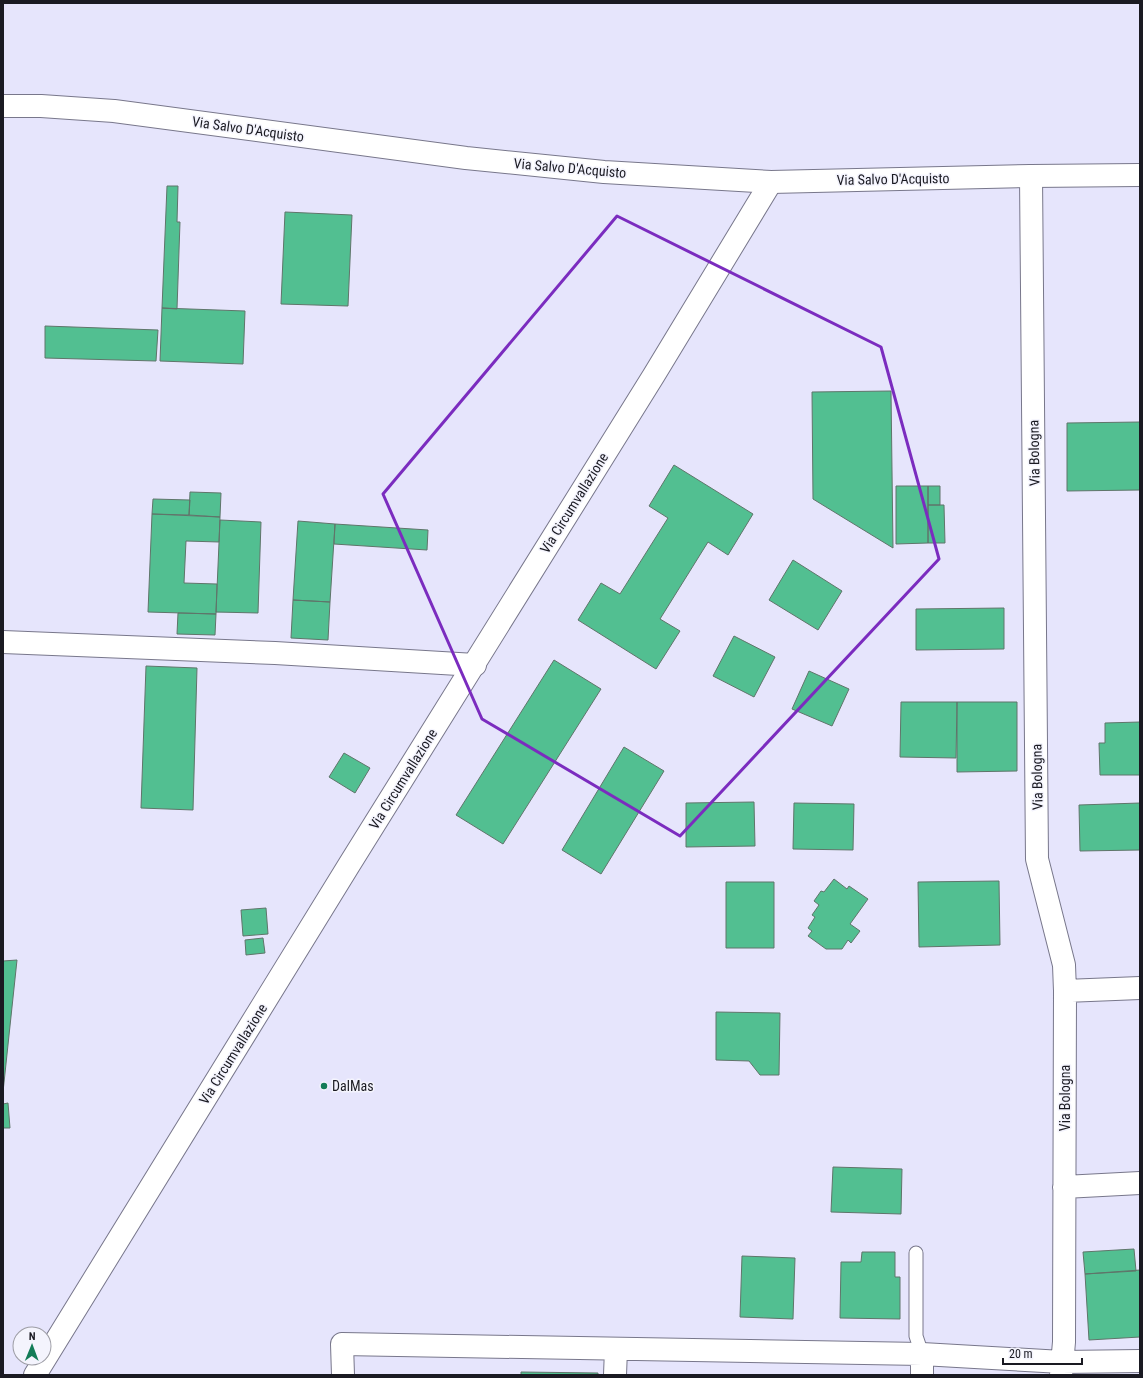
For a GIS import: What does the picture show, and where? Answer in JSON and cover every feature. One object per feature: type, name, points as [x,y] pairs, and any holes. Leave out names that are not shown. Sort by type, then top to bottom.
[{"type":"street","name":"Via Salvo D'Acquisto","points":[[3,106],[41,106],[114,111],[466,158],[604,172],[771,182],[1140,174]]},
{"type":"street","name":"Via Bologna","points":[[1032,176],[1038,859],[1064,965],[1065,991],[1064,1342],[1061,1368]]},
{"type":"street","name":"Via Circumvallazione","points":[[35,1375],[349,865],[475,665],[771,182]]},
{"type":"street","points":[[3,642],[267,653],[475,665]]},
{"type":"street","points":[[1065,991],[1140,988]]},
{"type":"street","points":[[1064,1187],[1140,1183]]},
{"type":"street","points":[[342,1375],[342,1344],[616,1349],[922,1364],[1061,1368],[1140,1361]]},
{"type":"street","points":[[615,1375],[616,1349]]},
{"type":"lane","points":[[916,1253],[916,1336],[922,1364]]},
{"type":"highlighted area","points":[[617,216],[881,347],[939,559],[680,836],[482,719],[383,494]]},
{"type":"building","points":[[167,186],[178,186],[177,222],[180,222],[177,309],[162,308]]},
{"type":"building","points":[[285,212],[352,215],[348,306],[281,304]]},
{"type":"building","points":[[162,308],[245,311],[243,364],[160,361]]},
{"type":"building","points":[[45,326],[158,330],[156,361],[45,358]]},
{"type":"building","points":[[891,391],[893,548],[813,499],[812,392]]},
{"type":"building","points":[[1140,422],[1140,490],[1067,491],[1067,423]]},
{"type":"building","points":[[674,465],[753,514],[728,555],[708,542],[660,619],[680,631],[656,669],[578,620],[601,583],[620,594],[668,518],[649,506]]},
{"type":"building","points":[[896,486],[928,486],[928,543],[896,544]]},
{"type":"building","points":[[928,486],[940,486],[940,505],[928,505]]},
{"type":"building","points":[[190,492],[221,493],[220,517],[189,515]]},
{"type":"building","points":[[153,499],[190,500],[189,515],[152,514]]},
{"type":"building","points":[[928,505],[944,505],[945,543],[928,543]]},
{"type":"building","points":[[152,514],[220,517],[219,542],[186,541],[184,583],[217,584],[216,614],[148,612]]},
{"type":"building","points":[[220,520],[261,522],[258,613],[216,612]]},
{"type":"building","points":[[298,521],[335,524],[330,602],[293,600]]},
{"type":"building","points":[[335,524],[428,530],[427,550],[334,544]]},
{"type":"building","points":[[793,560],[842,591],[818,630],[769,600]]},
{"type":"building","points":[[293,600],[330,602],[328,640],[291,638]]},
{"type":"building","points":[[1004,608],[1004,649],[916,650],[916,609]]},
{"type":"building","points":[[178,613],[216,614],[215,635],[177,634]]},
{"type":"building","points":[[734,636],[775,657],[754,697],[713,676]]},
{"type":"building","points":[[554,660],[601,689],[503,844],[456,815]]},
{"type":"building","points":[[146,666],[197,668],[193,810],[141,808]]},
{"type":"building","points":[[809,671],[849,689],[832,726],[792,709]]},
{"type":"building","points":[[901,702],[957,702],[956,758],[900,757]]},
{"type":"building","points":[[957,702],[1017,702],[1017,771],[957,772]]},
{"type":"building","points":[[1140,722],[1140,775],[1100,775],[1099,743],[1105,743],[1105,723]]},
{"type":"building","points":[[624,747],[664,771],[601,874],[562,850]]},
{"type":"building","points":[[344,753],[370,768],[355,793],[329,777]]},
{"type":"building","points":[[754,802],[755,846],[686,847],[686,803]]},
{"type":"building","points":[[794,803],[854,804],[853,850],[793,849]]},
{"type":"building","points":[[1140,803],[1140,850],[1080,851],[1079,805]]},
{"type":"building","points":[[834,879],[847,889],[849,886],[868,899],[850,924],[860,931],[851,943],[848,940],[842,949],[826,949],[808,936],[812,931],[808,928],[815,917],[812,915],[819,905],[814,901],[821,891],[824,892]]},
{"type":"building","points":[[999,881],[1000,945],[919,947],[918,882]]},
{"type":"building","points":[[726,882],[774,882],[774,948],[726,948]]},
{"type":"building","points":[[266,908],[268,934],[243,936],[241,910]]},
{"type":"building","points":[[263,938],[265,953],[246,955],[245,940]]},
{"type":"building","points":[[17,960],[3,1092],[3,961]]},
{"type":"building","points":[[716,1012],[780,1013],[779,1075],[760,1075],[749,1061],[716,1060]]},
{"type":"building","points":[[8,1103],[10,1128],[3,1128],[3,1104]]},
{"type":"building","points":[[833,1167],[902,1169],[901,1214],[831,1212]]},
{"type":"building","points":[[1134,1249],[1136,1271],[1085,1274],[1083,1252]]},
{"type":"building","points":[[862,1252],[895,1252],[895,1277],[900,1277],[900,1319],[840,1318],[841,1262],[861,1262]]},
{"type":"building","points":[[742,1256],[795,1258],[793,1319],[740,1317]]},
{"type":"building","points":[[1140,1270],[1140,1337],[1089,1340],[1085,1274]]},
{"type":"building","points":[[521,1372],[598,1373],[598,1375],[521,1375]]},
{"type":"place","name":"DalMas","points":[[324,1086]]}]
